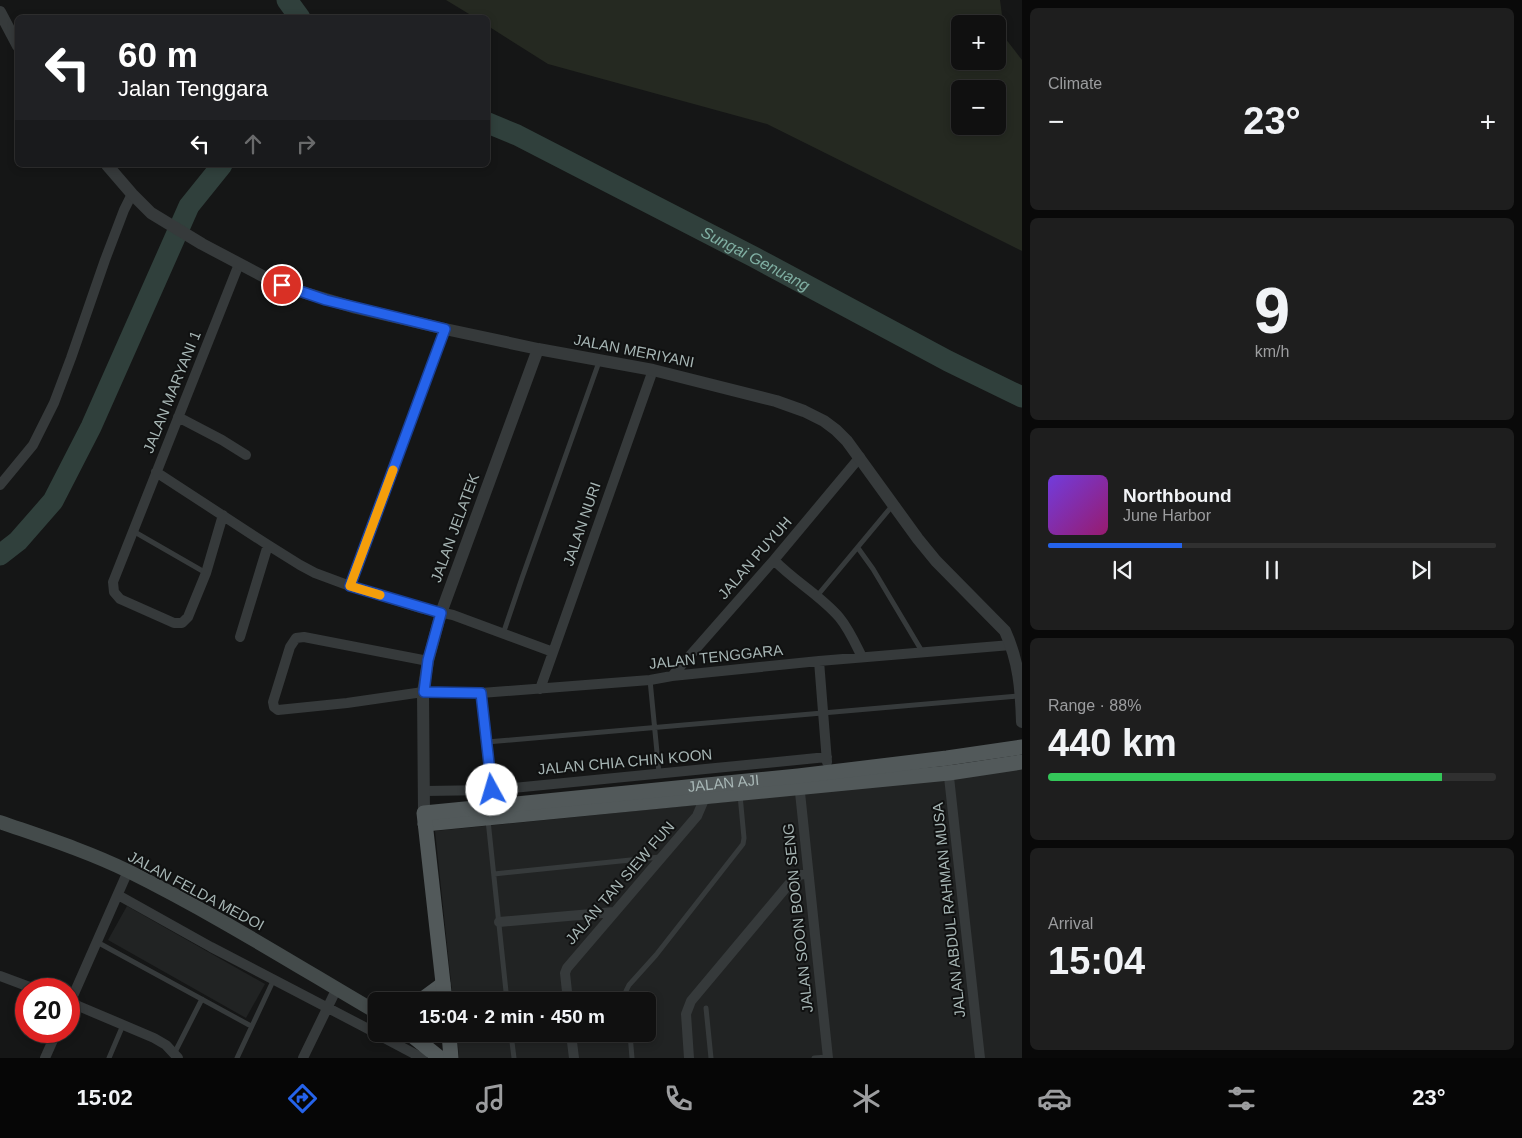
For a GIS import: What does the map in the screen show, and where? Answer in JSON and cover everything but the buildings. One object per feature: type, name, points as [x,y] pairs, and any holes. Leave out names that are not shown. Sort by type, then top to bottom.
[{"type":"main road","name":"JALAN AJI","points":[[948,766],[1022,747]]},
{"type":"main road","name":"JALAN AJI","points":[[425,819],[799,781],[828,771],[1022,762]]},
{"type":"main road","points":[[425,819],[444,992]]},
{"type":"main road","name":"JALAN FELDA MEDOI","points":[[0,822],[95,856],[128,871],[368,1006]]},
{"type":"main road","points":[[432,992],[443,984]]},
{"type":"main road","points":[[420,1042],[439,1058]]},
{"type":"main road","points":[[450,1042],[451,1058]]},
{"type":"street","points":[[0,12],[15,40]]},
{"type":"street","name":"JALAN MERIYANI","points":[[109,167],[132,194],[151,212],[238,264],[272,281],[308,294],[356,308],[445,329],[538,349],[652,370],[776,402],[804,411],[824,421],[836,430],[860,457],[913,533],[936,560],[1004,631],[1011,646],[1021,683],[1022,722]]},
{"type":"street","points":[[0,485],[33,446],[54,403],[105,260],[132,194]]},
{"type":"street","name":"JALAN MARYANI 1","points":[[206,573],[188,617],[182,623],[174,623],[120,599],[114,592],[113,582],[238,264]]},
{"type":"street","points":[[350,586],[445,329]]},
{"type":"street","name":"JALAN JELATEK","points":[[425,819],[424,692],[428,660],[441,613],[538,349]]},
{"type":"street","name":"JALAN NURI","points":[[540,689],[652,370]]},
{"type":"street","points":[[178,417],[246,455]]},
{"type":"street","name":"JALAN PUYUH","points":[[672,676],[774,560],[860,457]]},
{"type":"street","points":[[156,472],[268,545],[315,573],[350,586],[453,615],[554,652]]},
{"type":"street","points":[[206,573],[223,515]]},
{"type":"street","points":[[240,637],[268,545]]},
{"type":"street","points":[[774,560],[839,617],[862,657]]},
{"type":"street","name":"JALAN TENGGARA","points":[[428,660],[304,637],[296,638],[290,646],[273,702],[274,707],[278,710],[424,692],[481,693],[650,680],[672,676],[819,661],[1011,646]]},
{"type":"street","points":[[819,661],[828,771]]},
{"type":"street","name":"JALAN ABDUL RAHMAN MUSA","points":[[948,766],[980,1058]]},
{"type":"street","name":"JALAN CHIA CHIN KOON","points":[[425,791],[492,790],[659,774],[828,771]]},
{"type":"street","name":"JALAN SOON BOON SENG","points":[[799,781],[828,1057]]},
{"type":"street","points":[[490,812],[492,790]]},
{"type":"street","name":"JALAN TAN SIEW FUN","points":[[567,992],[565,973],[567,968],[697,816],[705,791]]},
{"type":"street","points":[[80,978],[128,871]]},
{"type":"street","points":[[689,1058],[686,1014],[691,1001],[789,884],[800,875],[808,873]]},
{"type":"street","points":[[118,895],[211,947],[368,1029]]},
{"type":"street","points":[[499,922],[614,912]]},
{"type":"street","points":[[0,976],[15,982]]},
{"type":"street","points":[[306,1057],[337,988]]},
{"type":"street","points":[[80,1007],[154,1038],[166,1045],[175,1057]]},
{"type":"street","points":[[392,1042],[422,1058]]},
{"type":"street","points":[[572,1042],[574,1058]]},
{"type":"street","points":[[45,1058],[52,1043]]},
{"type":"lane","points":[[504,634],[599,361]]},
{"type":"lane","points":[[817,596],[893,505]]},
{"type":"lane","points":[[133,531],[206,573]]},
{"type":"lane","points":[[858,548],[873,569],[923,653]]},
{"type":"lane","points":[[650,680],[659,774]]},
{"type":"lane","points":[[481,693],[492,790]]},
{"type":"lane","points":[[487,742],[1021,696]]},
{"type":"lane","points":[[626,992],[629,985],[656,955],[743,844],[739,787]]},
{"type":"lane","points":[[490,812],[494,874],[506,992]]},
{"type":"lane","points":[[494,874],[662,856]]},
{"type":"lane","points":[[96,942],[251,1026]]},
{"type":"lane","points":[[237,1058],[274,979]]},
{"type":"lane","points":[[175,1057],[202,999]]},
{"type":"lane","points":[[706,1008],[711,1058]]},
{"type":"lane","points":[[109,1058],[123,1025]]},
{"type":"lane","points":[[512,1042],[514,1058]]},
{"type":"lane","points":[[631,1042],[632,1058]]},
{"type":"lane","points":[[814,1058],[828,1057]]},
{"type":"shaded area","points":[[446,0],[1000,0],[1002,15],[951,15],[951,70],[1006,70],[1006,39],[1022,60],[1022,251],[767,124],[548,64],[490,27],[490,15],[471,15]]},
{"type":"shaded area","points":[[1022,769],[1022,1058],[459,1058],[458,1042],[656,1042],[656,992],[452,992],[435,831],[725,802]]},
{"type":"shaded area","points":[[127,906],[265,984],[246,1018],[108,940]]},
{"type":"waterway","name":"Sungai Genuang","points":[[287,0],[298,15]]},
{"type":"waterway","name":"Sungai Genuang","points":[[490,124],[517,135],[754,257],[948,361],[1022,397]]},
{"type":"waterway","points":[[0,555],[18,541],[53,501],[91,427],[189,206],[220,167]]},
{"type":"slow traffic","points":[[380,595],[350,586],[393,470]]},
{"type":"route","points":[[282,285],[326,300],[445,329],[350,586],[441,613],[428,660],[424,692],[481,693],[492,790]]}]
